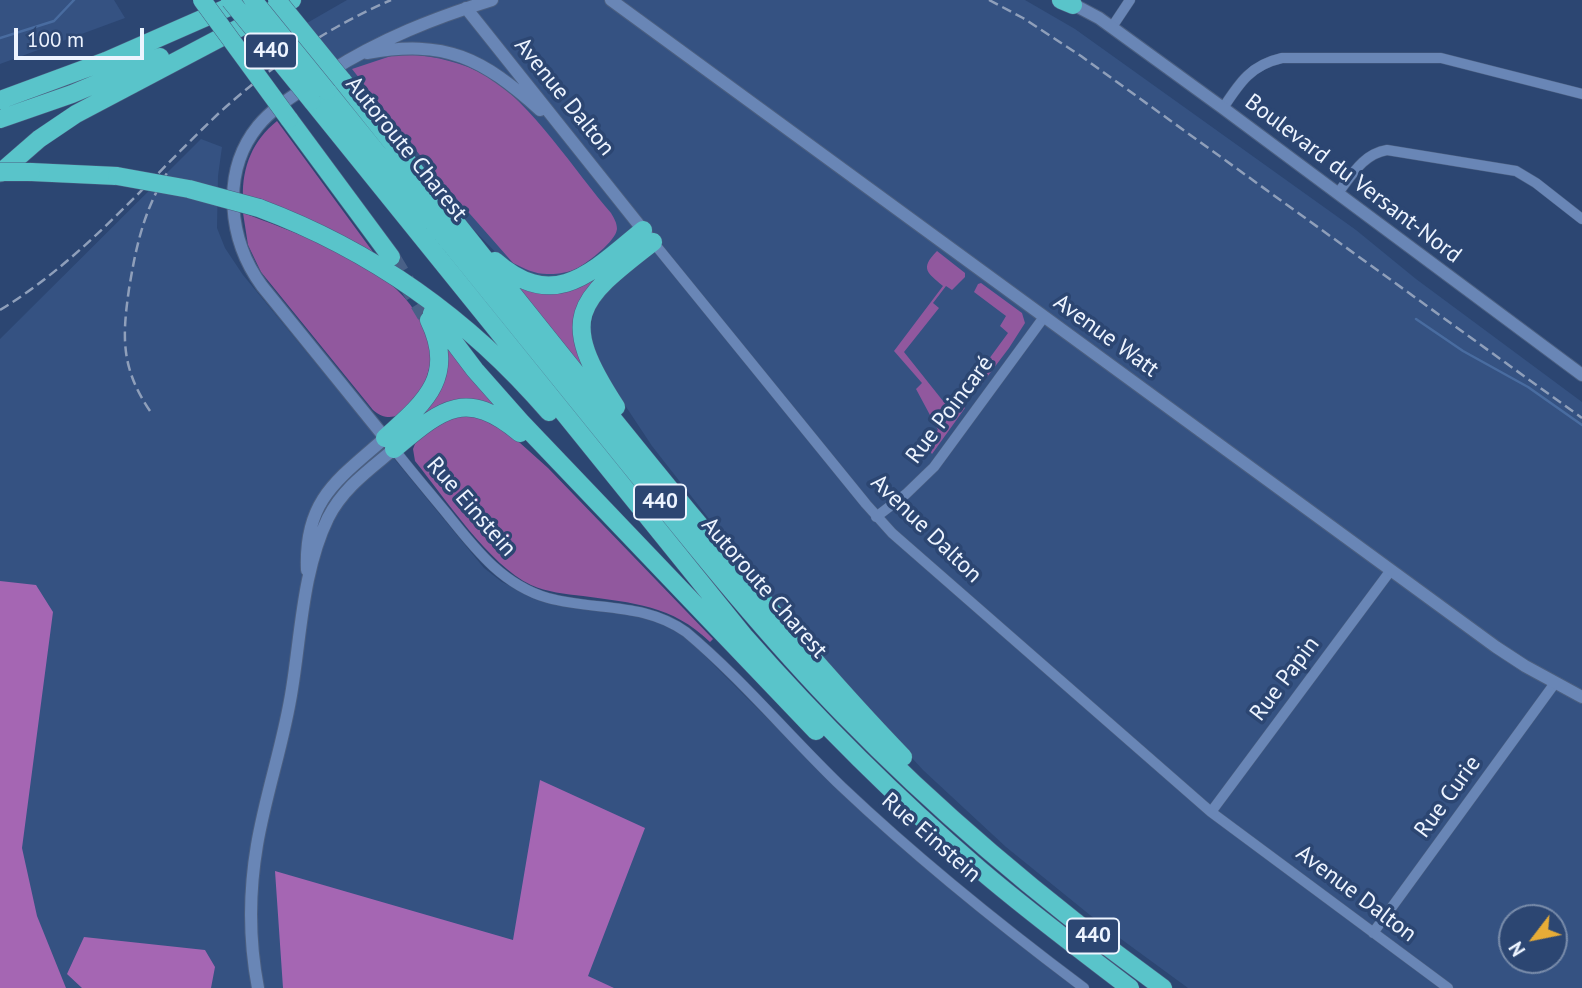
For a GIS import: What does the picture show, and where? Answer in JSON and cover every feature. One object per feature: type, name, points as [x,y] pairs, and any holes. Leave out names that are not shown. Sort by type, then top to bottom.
[{"type":"highway","points":[[202,0],[391,257]]},
{"type":"highway","points":[[192,23],[233,0]]},
{"type":"highway","name":"Autoroute Charest","points":[[233,0],[319,96],[767,631],[880,751],[938,806],[1025,882],[1163,988]]},
{"type":"highway","points":[[0,100],[74,74],[245,0]]},
{"type":"highway","name":"Autoroute Charest","points":[[253,0],[319,96],[744,636],[856,755],[944,838],[1023,906],[1130,988]]},
{"type":"highway","points":[[277,0],[416,172],[492,258],[514,276],[538,285],[562,285],[578,280],[648,236]]},
{"type":"highway","points":[[0,119],[72,94],[292,0]]},
{"type":"highway","points":[[0,173],[39,139],[76,114],[292,0]]},
{"type":"highway","points":[[416,172],[699,524],[838,688],[918,773],[973,825],[1025,882]]},
{"type":"highway","points":[[0,173],[117,176],[189,189],[259,208],[321,234],[380,265],[426,295],[481,340],[533,393],[701,592],[744,636]]},
{"type":"highway","points":[[648,236],[595,291],[583,318],[583,343],[589,361],[608,395],[699,524]]},
{"type":"highway","points":[[389,443],[422,404],[435,379],[438,350],[429,314],[498,397],[814,729],[884,796],[944,838]]},
{"type":"highway","points":[[389,443],[445,412],[465,407],[484,410],[512,426],[595,501]]},
{"type":"street","points":[[466,8],[492,0]]},
{"type":"street","name":"Avenue Watt","points":[[611,0],[1496,647],[1525,667],[1582,697]]},
{"type":"street","points":[[1112,27],[1130,0]]},
{"type":"street","name":"Boulevard du Versant-Nord","points":[[1070,1],[1112,27],[1223,108],[1582,375]]},
{"type":"street","name":"Rue Einstein","points":[[466,8],[415,26],[356,55],[282,104],[257,128],[237,167],[234,211],[240,247],[257,278],[482,556],[499,572],[518,586],[539,595],[559,601],[651,614],[686,632],[887,829],[988,914],[1084,988]]},
{"type":"street","name":"Avenue Dalton","points":[[466,8],[876,517],[1210,812],[1448,988]]},
{"type":"street","points":[[356,55],[398,48],[422,48],[449,52],[474,61],[506,80],[569,137]]},
{"type":"street","points":[[1223,108],[1253,70],[1265,61],[1282,58],[1441,58],[1582,94]]},
{"type":"street","points":[[1338,193],[1365,159],[1375,152],[1387,150],[1516,171],[1582,219]]},
{"type":"street","name":"Rue Poincaré","points":[[876,517],[906,494],[934,467],[1044,317]]},
{"type":"street","points":[[258,988],[251,945],[253,876],[257,845],[290,703],[307,581],[323,529],[336,503],[389,443]]},
{"type":"street","name":"Rue Papin","points":[[1210,812],[1391,570]]},
{"type":"street","name":"Rue Curie","points":[[1373,933],[1555,683]]},
{"type":"shaded area","points":[[0,0],[114,0],[125,18],[0,64]]},
{"type":"shaded area","points":[[347,0],[1025,0],[1075,29],[1356,230],[1416,279],[1582,402],[1582,988],[1188,988],[1106,928],[1006,847],[923,770],[835,674],[652,446],[599,366],[589,336],[594,310],[581,273],[546,281],[504,261],[473,229],[307,23]]},
{"type":"shaded area","points":[[409,54],[449,61],[478,71],[520,102],[611,213],[617,229],[607,245],[583,265],[564,272],[540,274],[513,263],[434,173],[352,69],[391,56]]},
{"type":"shaded area","points":[[277,121],[376,256],[243,197],[247,165],[255,145]]},
{"type":"shaded area","points":[[201,139],[222,147],[218,176],[217,228],[225,248],[243,275],[484,568],[502,582],[537,599],[644,615],[676,630],[839,790],[1079,988],[0,988],[0,339]]},
{"type":"shaded area","points":[[243,213],[350,258],[389,283],[408,302],[425,330],[431,353],[427,377],[414,402],[405,411],[395,416],[384,416],[373,410],[261,272],[248,245]]},
{"type":"shaded area","points":[[937,251],[965,273],[965,277],[952,290],[946,286],[933,303],[939,308],[904,352],[947,406],[955,406],[959,401],[965,408],[932,454],[926,446],[938,430],[916,389],[922,383],[894,351],[943,286],[933,278],[927,267]]},
{"type":"shaded area","points":[[602,274],[592,284],[586,368],[583,370],[513,284]]},
{"type":"shaded area","points":[[981,283],[1022,313],[1025,323],[981,385],[975,378],[1008,333],[1000,326],[1006,316],[974,292]]},
{"type":"shaded area","points":[[448,348],[495,404],[492,408],[429,415],[426,411],[436,397],[444,350]]},
{"type":"shaded area","points":[[475,415],[500,425],[548,468],[713,639],[710,642],[681,620],[651,608],[556,592],[531,585],[499,562],[468,529],[415,461],[413,449],[417,439],[450,417]]},
{"type":"shaded area","points":[[0,581],[36,585],[53,612],[22,848],[37,916],[66,988],[0,988]]},
{"type":"shaded area","points":[[540,780],[645,828],[588,976],[614,988],[283,988],[275,871],[513,940]]},
{"type":"shaded area","points":[[84,937],[205,950],[215,967],[211,988],[82,988],[67,974]]},
{"type":"waterway","points":[[0,38],[54,21],[74,0]]},
{"type":"waterway","points":[[1416,319],[1463,351],[1528,387],[1582,425]]},
{"type":"tunnel","points":[[391,257],[426,315]]},
{"type":"railway","points":[[0,310],[31,290],[87,243],[218,114],[257,81],[322,36],[391,0]]},
{"type":"railway","points":[[989,0],[1023,18],[1081,56],[1582,418]]},
{"type":"railway","points":[[150,411],[140,395],[129,366],[125,323],[138,243],[152,201],[167,173]]}]
